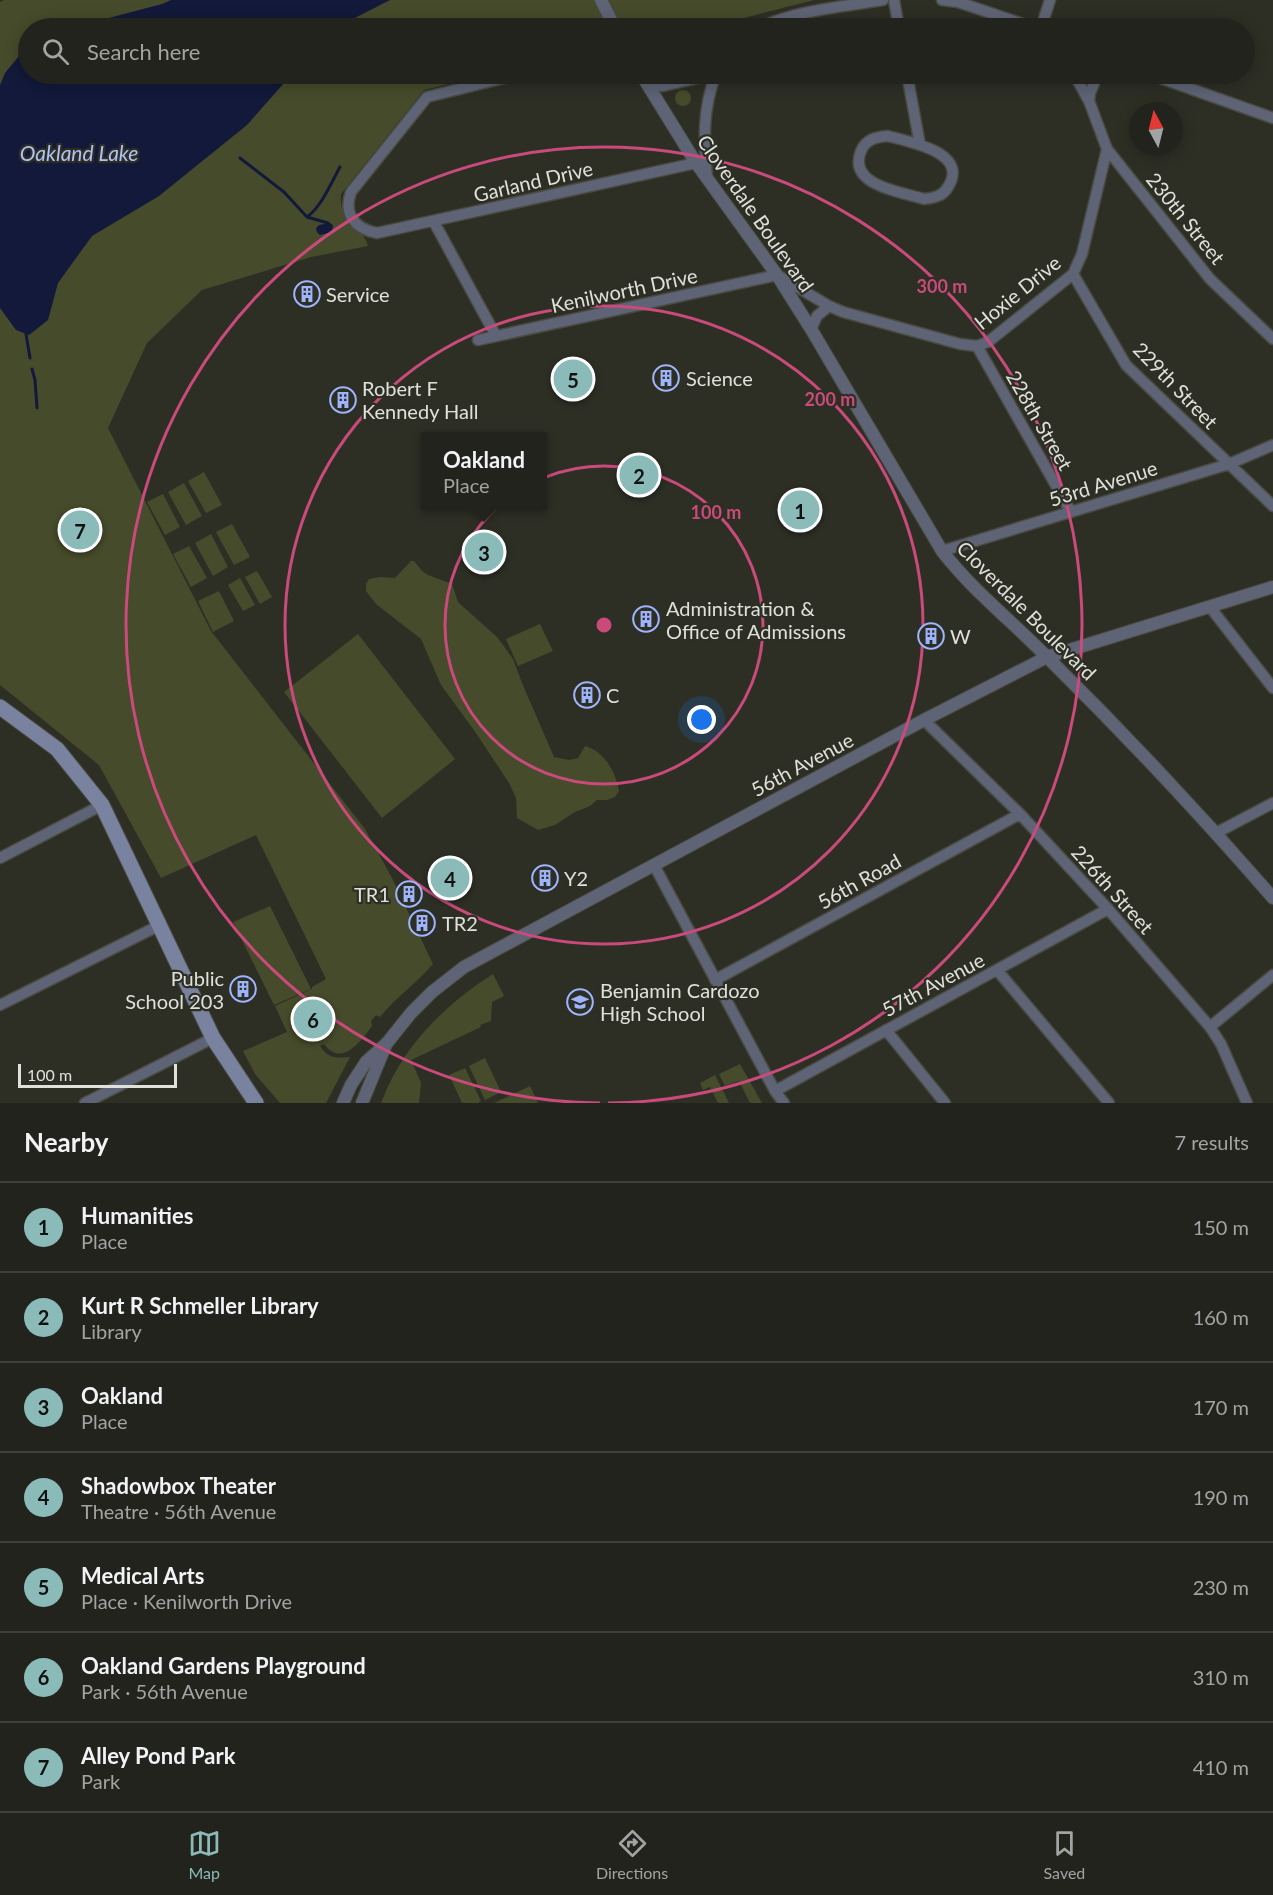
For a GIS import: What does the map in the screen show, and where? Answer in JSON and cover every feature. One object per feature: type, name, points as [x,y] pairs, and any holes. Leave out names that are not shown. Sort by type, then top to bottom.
[{"type":"main road","points":[[1,709],[57,749],[102,806],[213,1038],[256,1103]]},
{"type":"street","points":[[601,0],[610,18]]},
{"type":"street","points":[[788,18],[883,0]]},
{"type":"street","points":[[894,0],[897,18]]},
{"type":"street","points":[[942,0],[958,2],[1005,18]]},
{"type":"street","points":[[1044,18],[1050,0]]},
{"type":"street","name":"Garland Drive","points":[[480,84],[427,97],[351,192],[348,204],[352,219],[360,228],[376,233],[434,222],[696,163]]},
{"type":"street","points":[[649,85],[672,84]]},
{"type":"street","points":[[707,178],[704,137],[706,107],[713,84]]},
{"type":"street","points":[[909,84],[920,145]]},
{"type":"street","name":"230th Street","points":[[1080,84],[1089,101],[1107,148],[1210,279],[1273,339]]},
{"type":"street","points":[[1089,101],[1094,84]]},
{"type":"street","points":[[1177,84],[1273,118]]},
{"type":"street","name":"Cloverdale Boulevard","points":[[649,85],[696,163],[777,275],[942,551],[959,574],[1047,657],[1216,833],[1273,898]]},
{"type":"street","points":[[888,136],[920,145],[945,156],[952,168],[949,186],[937,197],[924,199],[872,183],[864,177],[860,170],[861,150],[865,144],[876,137],[888,136]]},
{"type":"street","name":"Hoxie Drive","points":[[777,275],[843,312],[960,344],[977,346],[988,342],[1073,274],[1082,254],[1107,148]]},
{"type":"street","points":[[434,222],[496,336]]},
{"type":"street","name":"229th Street","points":[[1073,274],[1126,365],[1273,506]]},
{"type":"street","name":"Kenilworth Drive","points":[[478,340],[777,275]]},
{"type":"street","points":[[811,329],[817,316],[829,306]]},
{"type":"street","name":"228th Street","points":[[977,346],[1071,512]]},
{"type":"street","name":"53rd Avenue","points":[[942,551],[1229,464],[1273,445]]},
{"type":"street","name":"56th Avenue","points":[[343,1103],[351,1085],[366,1062],[387,1043],[411,1012],[464,967],[924,720],[1047,657],[1273,587]]},
{"type":"street","points":[[1210,607],[1273,688]]},
{"type":"street","name":"226th Street","points":[[924,720],[1020,814],[1108,909],[1210,1027],[1221,1044],[1246,1103]]},
{"type":"street","points":[[1216,833],[1273,803]]},
{"type":"street","points":[[0,858],[102,806]]},
{"type":"street","name":"56th Road","points":[[715,980],[1020,814]]},
{"type":"street","points":[[654,866],[783,1103]]},
{"type":"street","name":"57th Avenue","points":[[775,1091],[1108,909]]},
{"type":"street","points":[[0,1005],[160,925]]},
{"type":"street","points":[[997,970],[1109,1103]]},
{"type":"street","points":[[1210,1027],[1273,975]]},
{"type":"street","points":[[886,1030],[945,1103]]},
{"type":"street","points":[[85,1103],[213,1038]]},
{"type":"street","name":"56th Avenue","points":[[363,1103],[387,1043]]},
{"type":"green space","points":[[4,0],[814,0],[744,18],[18,18],[18,84],[448,84],[424,90],[341,194],[343,211],[361,233],[368,246],[311,257],[202,290],[147,343],[108,428],[211,631],[365,829],[392,878],[433,964],[380,1017],[376,1015],[371,1021],[372,1026],[351,1050],[338,1053],[331,1051],[324,1044],[320,1046],[330,1055],[350,1057],[326,1103],[280,1103],[255,1074],[243,1051],[287,1032],[275,1006],[312,989],[326,979],[256,835],[161,878],[99,765],[0,685],[0,2]]},
{"type":"green space","points":[[683,90],[691,98],[683,106],[675,98]]},
{"type":"green space","points":[[204,472],[222,505],[206,513],[188,481]]},
{"type":"green space","points":[[184,483],[202,516],[186,525],[168,492]]},
{"type":"green space","points":[[163,494],[180,527],[165,535],[147,502]]},
{"type":"green space","points":[[232,524],[250,557],[234,565],[216,532]]},
{"type":"green space","points":[[211,534],[228,567],[213,576],[195,543]]},
{"type":"green space","points":[[189,546],[207,578],[191,587],[173,554]]},
{"type":"green space","points":[[411,561],[414,561],[428,575],[452,584],[458,602],[498,638],[513,659],[554,757],[569,760],[578,758],[585,746],[598,752],[608,763],[615,777],[619,791],[615,797],[597,800],[555,825],[538,830],[517,818],[516,798],[509,783],[441,685],[421,639],[376,604],[366,591],[369,579],[395,578]]},
{"type":"green space","points":[[257,571],[272,597],[260,604],[245,577]]},
{"type":"green space","points":[[240,578],[255,605],[243,611],[228,585]]},
{"type":"green space","points":[[219,591],[234,621],[213,632],[198,601]]},
{"type":"green space","points":[[540,624],[553,651],[518,666],[506,639]]},
{"type":"green space","points":[[358,634],[455,759],[382,818],[284,692]]},
{"type":"green space","points":[[270,906],[311,989],[274,1005],[233,922]]},
{"type":"green space","points":[[493,974],[504,996],[492,1002],[491,1021],[411,1060],[421,1083],[419,1103],[381,1103],[400,1064],[412,1046],[441,1014]]},
{"type":"green space","points":[[485,1058],[501,1092],[485,1100],[469,1066]]},
{"type":"green space","points":[[740,1064],[762,1103],[750,1103],[739,1081],[725,1086],[719,1074]]},
{"type":"green space","points":[[465,1068],[481,1101],[478,1103],[462,1103],[449,1075]]},
{"type":"green space","points":[[715,1075],[729,1103],[718,1103],[710,1087],[703,1090],[700,1083]]},
{"type":"green space","points":[[530,1086],[538,1103],[494,1103]]},
{"type":"water","points":[[171,0],[390,0],[355,18],[109,18]]},
{"type":"water","name":"Oakland Lake","points":[[18,57],[18,84],[283,84],[247,125],[159,196],[92,236],[58,283],[48,320],[29,335],[16,330],[0,308],[0,85],[5,73]]},
{"type":"water","points":[[330,223],[333,225],[332,232],[320,235],[317,232],[316,228],[319,225]]},
{"type":"waterway","points":[[240,158],[284,192],[307,217],[322,201],[340,167]]},
{"type":"waterway","points":[[307,217],[328,223]]},
{"type":"waterway","points":[[26,334],[30,358]]},
{"type":"waterway","points":[[32,369],[37,408]]},
{"type":"place","name":"Service","points":[[307,294]]},
{"type":"place","name":"Science","points":[[666,378]]},
{"type":"place","name":"Medical Arts","points":[[573,379]]},
{"type":"place","name":"Robert F Kennedy Hall","points":[[343,400]]},
{"type":"place","name":"Kurt R Schmeller Library","points":[[639,475]]},
{"type":"place","name":"Humanities","points":[[800,510]]},
{"type":"place","name":"Alley Pond Park","points":[[80,530]]},
{"type":"place","name":"Oakland","points":[[484,552]]},
{"type":"place","name":"Administration & Office of Admissions","points":[[646,619]]},
{"type":"place","name":"W","points":[[931,636]]},
{"type":"place","name":"C","points":[[587,695]]},
{"type":"place","name":"Shadowbox Theater","points":[[450,878]]},
{"type":"place","name":"Y2","points":[[545,878]]},
{"type":"place","name":"TR1","points":[[409,894]]},
{"type":"place","name":"TR2","points":[[422,923]]},
{"type":"place","name":"Public School 203","points":[[243,989]]},
{"type":"place","name":"Benjamin Cardozo High School","points":[[580,1002]]},
{"type":"place","name":"Oakland Gardens Playground","points":[[313,1019]]}]
